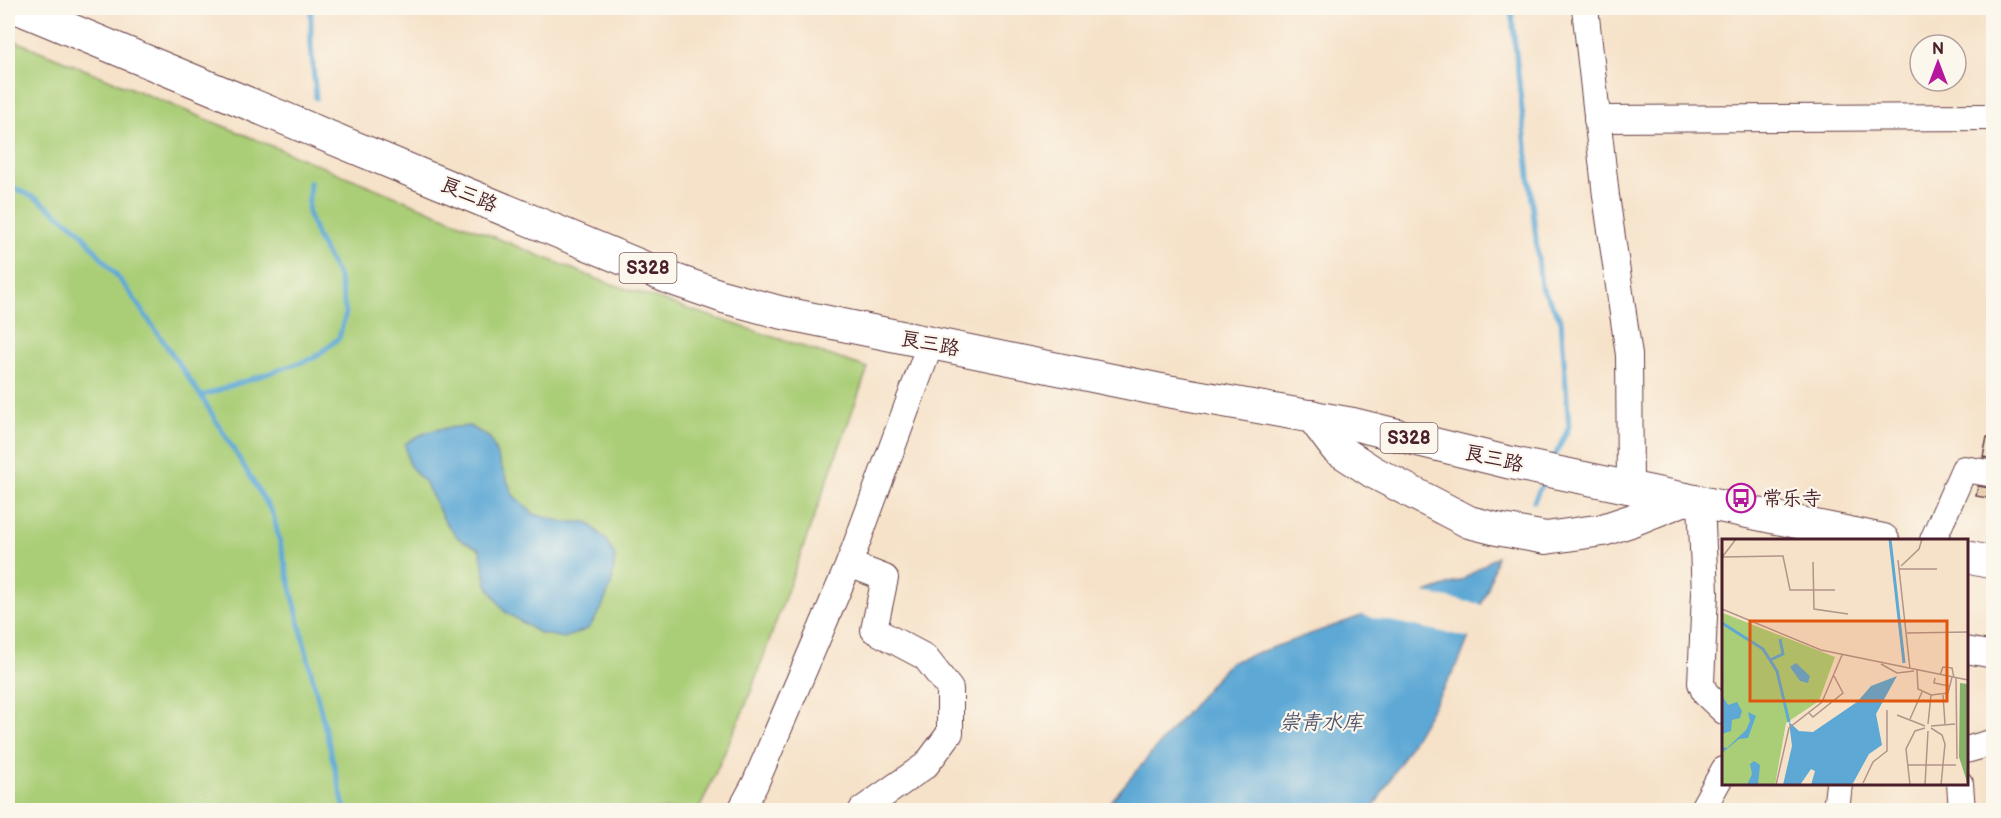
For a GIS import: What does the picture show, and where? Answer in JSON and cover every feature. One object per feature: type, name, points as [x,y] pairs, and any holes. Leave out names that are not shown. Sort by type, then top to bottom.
[{"type":"main road","name":"良三路","points":[[18,8],[672,279],[724,297],[779,312],[1156,389],[1353,424],[1507,462],[1865,539]]},
{"type":"main road","points":[[1312,416],[1336,448],[1373,472],[1469,522],[1497,529],[1546,538],[1603,530],[1693,501]]},
{"type":"main road","points":[[1968,557],[1994,563]]},
{"type":"street","points":[[1585,8],[1606,196],[1629,355],[1630,488]]},
{"type":"street","points":[[1597,119],[1994,117]]},
{"type":"street","points":[[741,810],[755,784],[849,564],[931,342]]},
{"type":"street","points":[[1933,539],[1964,469],[1994,474]]},
{"type":"street","points":[[1693,501],[1714,567],[1705,593],[1701,683],[1705,693],[1722,709]]},
{"type":"street","points":[[849,564],[885,578],[874,630],[925,657],[950,689],[950,733],[926,765],[862,810]]},
{"type":"street","points":[[1968,650],[1994,655]]},
{"type":"street","points":[[1968,749],[1994,742]]},
{"type":"street","points":[[1702,810],[1722,774]]},
{"type":"street","points":[[1836,810],[1839,785]]},
{"type":"street","points":[[1960,785],[1962,810]]},
{"type":"green space","points":[[8,38],[597,279],[868,368],[747,702],[699,810],[8,810]]},
{"type":"water","points":[[470,426],[490,438],[513,495],[534,514],[563,522],[588,522],[606,540],[615,556],[612,582],[601,610],[588,629],[564,638],[539,633],[504,611],[487,585],[480,549],[459,539],[445,522],[426,484],[409,465],[405,444],[429,432]]},
{"type":"water","name":"崇青水库","points":[[1497,556],[1489,585],[1459,662],[1372,810],[1103,810],[1229,663],[1462,580]]},
{"type":"pier","points":[[1419,592],[1484,605],[1471,638],[1361,615],[1362,612]]},
{"type":"building","points":[[1987,437],[1994,438],[1994,459],[1983,457]]},
{"type":"building","points":[[1978,486],[1994,489],[1994,499],[1976,496]]},
{"type":"waterway","points":[[311,8],[311,45],[316,98]]},
{"type":"waterway","points":[[1511,8],[1541,286],[1561,320],[1569,427],[1553,460]]},
{"type":"waterway","points":[[201,396],[314,358],[339,338],[346,313],[339,278],[318,239],[308,213],[310,182]]},
{"type":"waterway","points":[[8,185],[39,200],[78,229],[128,290],[201,396],[273,514],[345,810]]},
{"type":"waterway","points":[[1534,501],[1544,480]]},
{"type":"place","name":"常乐寺","points":[[1741,498]]}]
